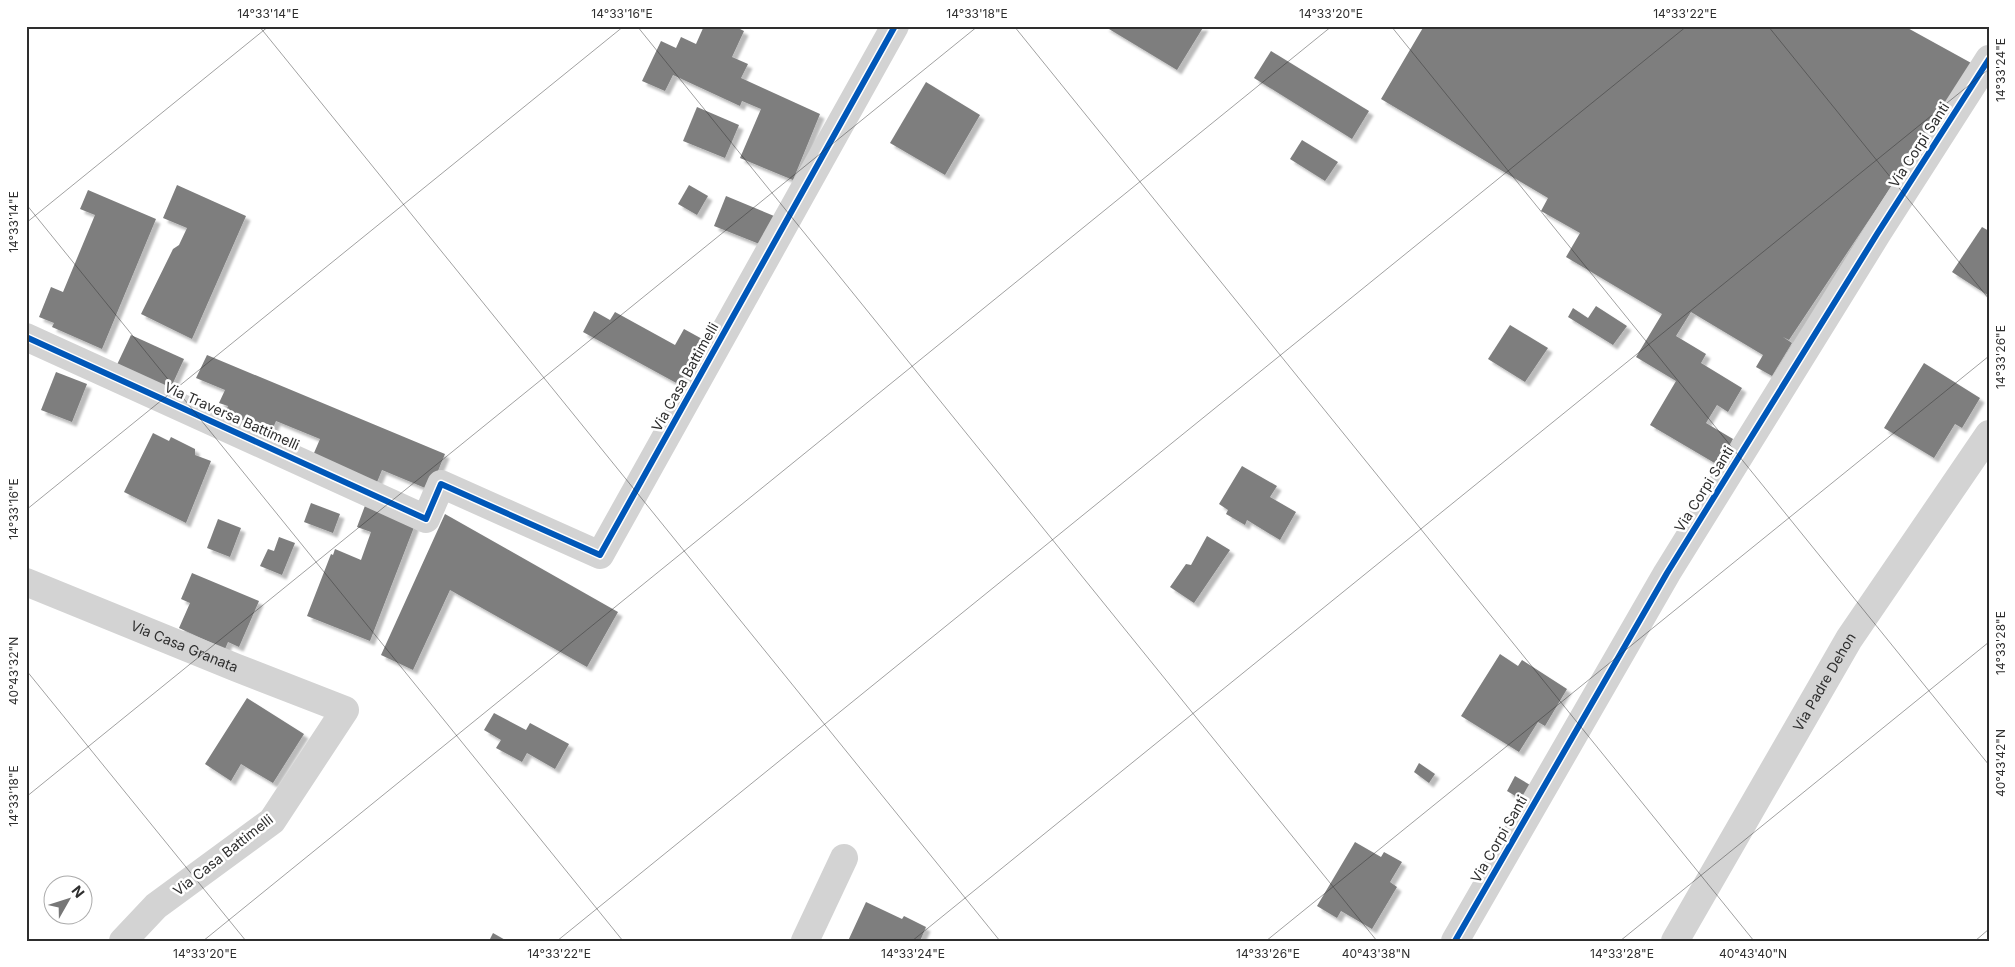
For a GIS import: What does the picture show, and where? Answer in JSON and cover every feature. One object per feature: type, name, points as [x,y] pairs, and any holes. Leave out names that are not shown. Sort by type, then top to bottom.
[{"type":"street","name":"Via Casa Battimelli","points":[[426,519],[441,484],[600,554],[895,26]]},
{"type":"street","name":"Via Corpi Santi","points":[[1455,941],[1667,573],[1871,242],[1989,59]]},
{"type":"street","name":"Via Traversa Battimelli","points":[[26,336],[426,519]]},
{"type":"street","name":"Via Padre Dehon","points":[[1675,941],[1849,639],[1989,434]]},
{"type":"street","name":"Via Casa Granata","points":[[26,582],[345,710]]},
{"type":"street","name":"Via Casa Battimelli","points":[[123,941],[156,906],[272,821],[345,710]]},
{"type":"street","points":[[805,941],[844,858]]},
{"type":"building","points":[[704,26],[734,26],[744,31],[732,57],[748,64],[741,78],[820,114],[793,180],[740,158],[761,109],[742,101],[740,106],[673,75],[665,91],[642,81],[661,41],[676,48],[681,37],[696,44]]},
{"type":"building","points":[[1104,26],[1204,26],[1177,70]]},
{"type":"building","points":[[1424,26],[1904,26],[1973,64],[1789,340],[1783,337],[1792,343],[1772,376],[1756,367],[1763,355],[1691,312],[1676,336],[1706,354],[1701,363],[1742,388],[1728,412],[1717,405],[1706,423],[1733,439],[1718,465],[1650,425],[1676,381],[1636,357],[1662,314],[1566,257],[1580,233],[1541,211],[1548,198],[1381,99]]},
{"type":"building","points":[[1271,51],[1369,111],[1352,139],[1254,78]]},
{"type":"building","points":[[926,82],[980,115],[945,175],[890,143]]},
{"type":"building","points":[[697,107],[739,125],[725,158],[683,141]]},
{"type":"building","points":[[1302,140],[1338,162],[1325,181],[1290,159]]},
{"type":"building","points":[[177,185],[246,216],[192,339],[141,314],[173,249],[179,245],[187,228],[163,218]]},
{"type":"building","points":[[689,185],[708,196],[697,215],[678,204]]},
{"type":"building","points":[[88,190],[156,219],[102,349],[52,327],[54,323],[39,317],[51,287],[63,292],[95,215],[80,209]]},
{"type":"building","points":[[726,196],[774,216],[762,245],[714,226]]},
{"type":"building","points":[[1982,227],[1989,231],[1989,296],[1952,272]]},
{"type":"building","points":[[1596,306],[1627,326],[1613,345],[1568,317],[1573,308],[1588,318]]},
{"type":"building","points":[[594,311],[610,320],[615,312],[675,345],[684,329],[704,340],[680,385],[583,332]]},
{"type":"building","points":[[1510,325],[1548,348],[1525,382],[1488,359]]},
{"type":"building","points":[[131,335],[184,359],[167,396],[114,371]]},
{"type":"building","points":[[207,355],[445,454],[430,490],[382,470],[375,487],[311,460],[320,439],[276,421],[270,435],[224,416],[228,406],[219,403],[225,390],[196,378]]},
{"type":"building","points":[[1924,363],[1980,398],[1962,428],[1955,424],[1934,458],[1884,428]]},
{"type":"building","points":[[56,372],[87,384],[72,422],[41,410]]},
{"type":"building","points":[[153,433],[169,441],[171,437],[195,449],[195,455],[211,461],[186,523],[124,492]]},
{"type":"building","points":[[1242,466],[1277,486],[1270,497],[1296,512],[1280,540],[1247,520],[1245,525],[1226,514],[1228,510],[1219,504]]},
{"type":"building","points":[[311,503],[340,514],[333,533],[304,522]]},
{"type":"building","points":[[366,503],[416,522],[370,641],[307,616],[331,554],[333,555],[335,549],[361,560],[371,532],[357,527]]},
{"type":"building","points":[[445,514],[618,612],[587,667],[450,590],[413,670],[381,655]]},
{"type":"building","points":[[218,519],[241,528],[230,557],[207,548]]},
{"type":"building","points":[[1207,536],[1230,550],[1194,603],[1170,587],[1186,564],[1191,565]]},
{"type":"building","points":[[279,537],[295,543],[282,575],[260,566],[268,549],[274,551]]},
{"type":"building","points":[[192,573],[259,601],[239,647],[228,642],[225,649],[179,628],[190,603],[181,599]]},
{"type":"building","points":[[1500,654],[1518,666],[1522,660],[1567,689],[1545,726],[1538,722],[1519,752],[1461,716]]},
{"type":"building","points":[[247,698],[304,734],[273,783],[241,764],[231,781],[205,764]]},
{"type":"building","points":[[494,713],[526,730],[530,723],[569,744],[555,769],[527,753],[522,762],[496,748],[501,740],[484,730]]},
{"type":"building","points":[[1419,763],[1435,774],[1429,783],[1414,772]]},
{"type":"building","points":[[1515,776],[1530,785],[1522,800],[1507,791]]},
{"type":"building","points":[[1355,842],[1381,857],[1384,852],[1402,862],[1390,882],[1397,887],[1372,929],[1341,911],[1337,918],[1317,906]]},
{"type":"building","points":[[866,902],[902,919],[904,916],[926,927],[920,941],[848,941]]},
{"type":"building","points":[[493,933],[507,941],[489,941]]},
{"type":"cycle path","points":[[26,337],[426,519],[441,484],[600,555],[895,26]]},
{"type":"cycle path","points":[[1455,941],[1667,573],[1877,234],[1989,59]]}]
